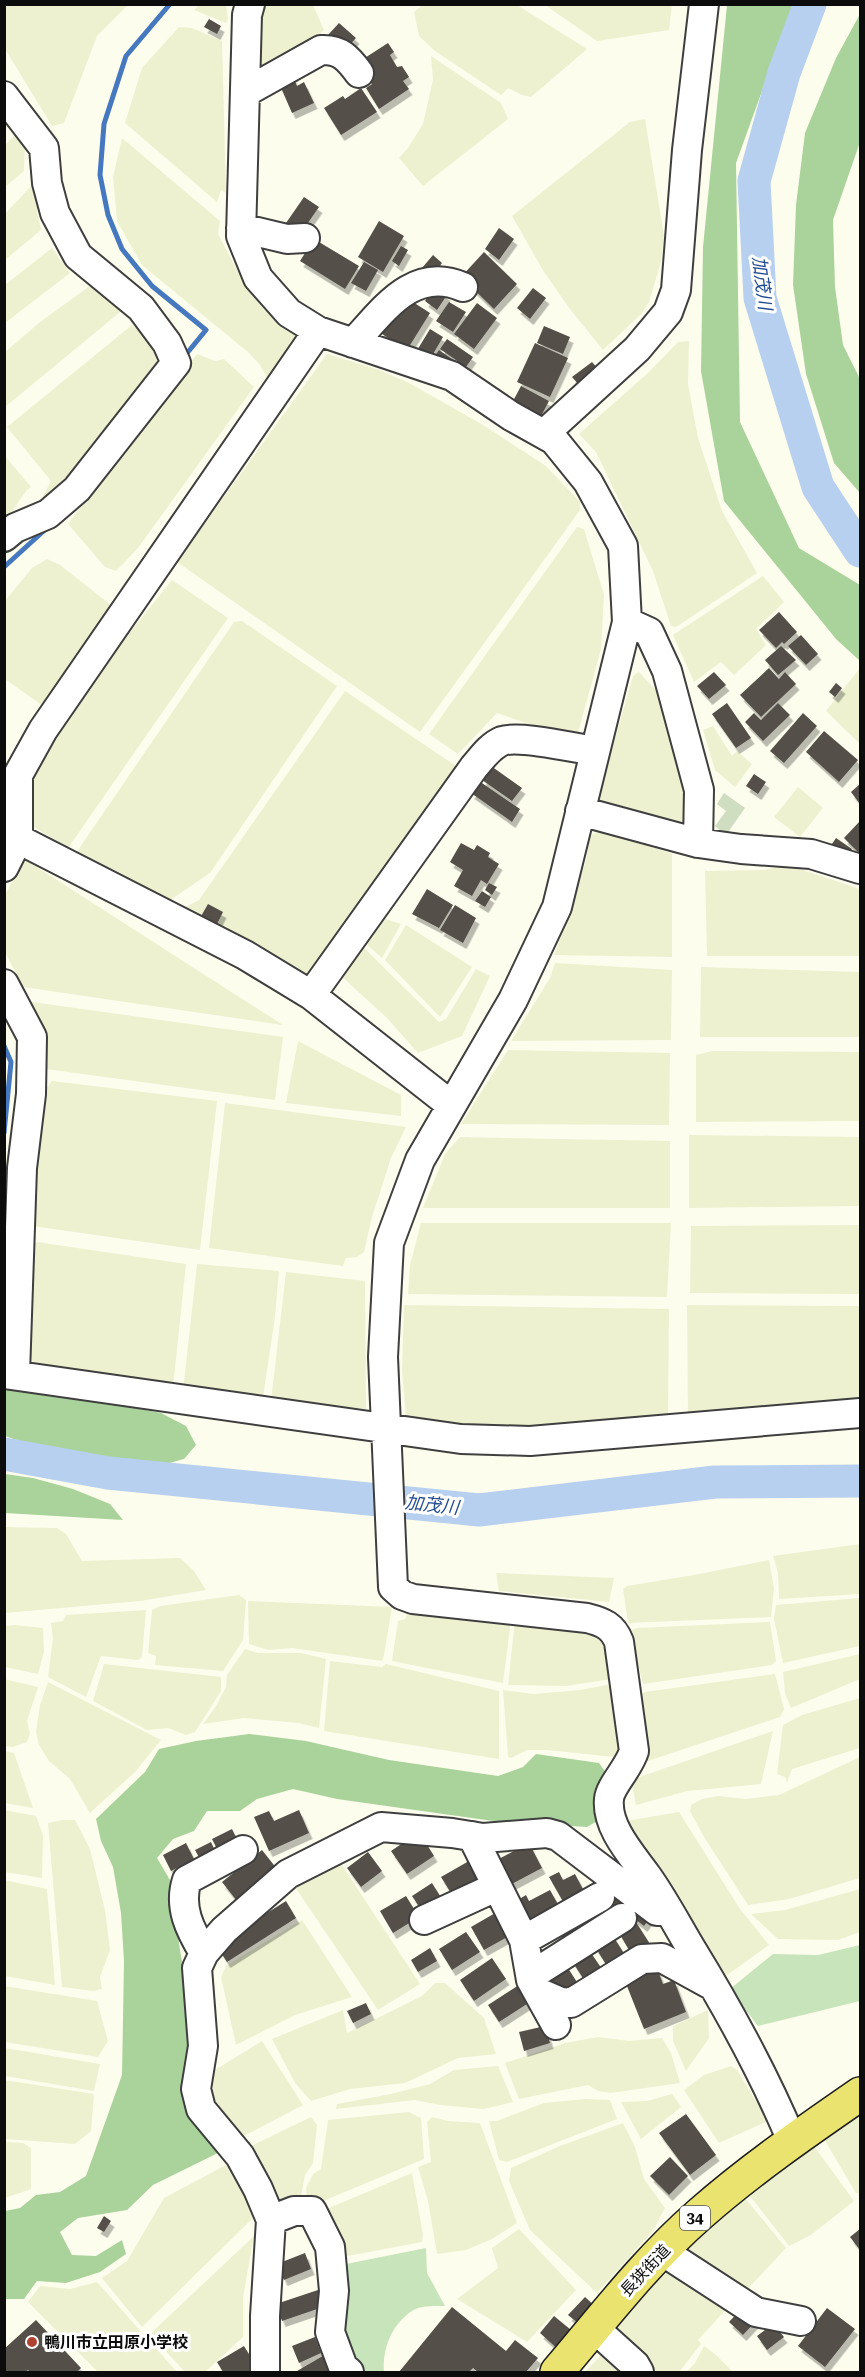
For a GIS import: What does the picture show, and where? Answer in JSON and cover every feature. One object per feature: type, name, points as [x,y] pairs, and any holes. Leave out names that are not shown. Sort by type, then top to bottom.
[{"type":"main road","name":"長狭街道","points":[[557,2373],[619,2297],[700,2214],[792,2141],[861,2094]]},
{"type":"street","points":[[250,4],[247,15],[240,236],[258,278],[289,313],[318,331],[452,376],[511,416],[554,440],[588,482],[623,546],[627,622],[557,907],[513,1000],[420,1160],[389,1244],[383,1357],[393,1587],[402,1595],[413,1599],[587,1618],[602,1621],[615,1631],[619,1642],[634,1751],[630,1764],[618,1780],[609,1798],[611,1820],[624,1844],[671,1912],[715,1987],[759,2067],[792,2141]]},
{"type":"street","points":[[544,435],[637,349],[668,312],[676,290],[687,150],[704,4]]},
{"type":"street","points":[[246,92],[321,50],[334,49],[347,57],[359,73]]},
{"type":"street","points":[[4,96],[44,148],[47,183],[55,213],[78,256],[141,308],[167,343],[176,363],[77,489],[48,514],[15,528],[4,537]]},
{"type":"street","points":[[241,228],[287,239],[306,238]]},
{"type":"street","points":[[353,343],[403,290],[423,283],[449,281],[463,287]]},
{"type":"street","points":[[4,867],[18,839],[18,775],[43,730],[318,331]]},
{"type":"street","points":[[627,622],[650,632],[667,670],[699,790],[698,843]]},
{"type":"street","points":[[311,995],[467,776],[491,748],[502,741],[518,740],[595,751]]},
{"type":"street","points":[[580,811],[698,843],[741,849],[811,854],[861,869]]},
{"type":"street","points":[[18,839],[245,955],[311,995],[451,1105]]},
{"type":"street","points":[[4,984],[32,1037],[31,1094],[22,1168],[10,1374],[100,1389],[461,1439],[530,1441],[861,1413]]},
{"type":"street","points":[[265,2373],[265,2316],[271,2220],[258,2189],[240,2156],[201,2109],[196,2089],[203,2046],[197,1968],[204,1953],[224,1930],[288,1874],[381,1827],[483,1838],[547,1833],[558,1836],[657,1911],[671,1912]]},
{"type":"street","points":[[472,1836],[524,1940],[534,1982],[556,2025]]},
{"type":"street","points":[[204,1953],[185,1919],[183,1891],[187,1880],[243,1850]]},
{"type":"street","points":[[424,1920],[496,1887]]},
{"type":"street","points":[[524,1940],[600,1897]]},
{"type":"street","points":[[534,1982],[543,1968],[622,1918]]},
{"type":"street","points":[[534,1982],[561,2002],[571,2003],[642,1959],[662,1958],[715,1987]]},
{"type":"street","points":[[271,2220],[294,2211],[312,2211],[324,2234],[330,2247],[334,2290],[330,2332],[343,2367],[349,2373]]},
{"type":"street","points":[[662,2251],[756,2312],[801,2321]]},
{"type":"street","points":[[594,2328],[635,2365],[639,2373]]},
{"type":"green space","points":[[5,4],[128,5],[97,36],[64,123],[52,126],[5,49]]},
{"type":"green space","points":[[424,4],[517,5],[587,49],[531,97],[508,88],[501,95],[435,51],[419,36],[414,12]]},
{"type":"green space","points":[[199,5],[226,5],[228,19],[226,23],[194,10]]},
{"type":"green space","points":[[255,5],[313,5],[324,30],[301,52],[257,71]]},
{"type":"green space","points":[[545,5],[672,5],[669,30],[597,41]]},
{"type":"green space","points":[[727,5],[793,5],[736,163],[740,422],[799,548],[860,585],[860,661],[836,639],[724,501],[701,371],[703,247]]},
{"type":"green space","points":[[860,14],[860,142],[833,220],[835,287],[843,345],[860,379],[860,493],[834,463],[806,374],[793,285],[796,205],[805,133],[836,58]]},
{"type":"green space","points":[[179,27],[192,28],[222,41],[226,193],[221,190],[217,202],[125,123],[142,68]]},
{"type":"green space","points":[[431,56],[501,103],[508,119],[423,186],[399,158],[423,124],[433,80]]},
{"type":"green space","points":[[645,119],[664,236],[661,262],[649,302],[642,313],[603,350],[544,272],[512,216],[630,122]]},
{"type":"green space","points":[[17,133],[25,144],[24,171],[5,187],[5,145]]},
{"type":"green space","points":[[122,138],[220,221],[218,234],[244,283],[264,310],[297,335],[298,340],[267,378],[260,365],[249,353],[142,265],[117,221],[113,177]]},
{"type":"green space","points":[[33,184],[38,195],[37,212],[41,230],[5,260],[5,214]]},
{"type":"green space","points":[[52,248],[70,273],[5,323],[5,285]]},
{"type":"green space","points":[[94,283],[125,308],[5,407],[5,352],[40,322]]},
{"type":"green space","points":[[132,325],[156,345],[165,358],[100,446],[45,502],[42,498],[51,481],[7,427]]},
{"type":"green space","points":[[689,341],[688,384],[698,438],[722,511],[757,573],[676,627],[671,626],[653,571],[596,452],[579,434],[649,372],[678,342]]},
{"type":"green space","points":[[197,354],[215,361],[224,359],[254,387],[138,548],[116,571],[105,567],[68,524]]},
{"type":"green space","points":[[327,354],[377,369],[411,384],[483,425],[546,466],[580,502],[580,510],[420,732],[177,562]]},
{"type":"green space","points":[[4,455],[31,487],[4,523]]},
{"type":"green space","points":[[577,527],[584,529],[604,595],[601,649],[576,740],[497,713],[458,754],[429,734]]},
{"type":"green space","points":[[47,559],[60,565],[111,605],[105,619],[47,709],[5,679],[5,601],[32,568]]},
{"type":"green space","points":[[763,576],[784,602],[756,629],[766,645],[734,675],[721,662],[694,682],[673,635]]},
{"type":"green space","points":[[172,580],[228,618],[68,848],[32,826],[31,774],[47,747],[115,651]]},
{"type":"green space","points":[[242,621],[337,686],[210,873],[166,903],[76,853],[234,622]]},
{"type":"green space","points":[[860,668],[860,744],[826,711]]},
{"type":"green space","points":[[639,672],[662,697],[682,762],[689,824],[683,830],[626,819],[597,801],[633,676]]},
{"type":"green space","points":[[345,691],[456,766],[455,774],[302,984],[178,911],[199,900]]},
{"type":"green space","points":[[713,726],[732,756],[737,751],[752,764],[735,787],[715,770],[703,730]]},
{"type":"green space","points":[[798,787],[823,808],[800,837],[774,817]]},
{"type":"green space","points":[[724,793],[745,808],[726,835],[715,826],[726,811],[717,804]]},
{"type":"green space","points":[[602,829],[672,854],[672,957],[554,955],[576,894],[587,856],[589,837]]},
{"type":"green space","points":[[21,857],[283,1025],[23,987],[5,952],[5,895],[19,870]]},
{"type":"green space","points":[[788,865],[860,889],[860,956],[707,956],[705,871],[764,870]]},
{"type":"green space","points":[[380,917],[401,924],[382,958],[365,943]]},
{"type":"green space","points":[[406,925],[472,967],[440,1017],[385,960]]},
{"type":"green space","points":[[361,945],[439,1022],[446,1019],[476,969],[490,976],[462,1036],[418,1053],[387,1018],[340,975]]},
{"type":"green space","points":[[555,963],[672,970],[671,1040],[511,1041],[550,978]]},
{"type":"green space","points":[[701,967],[860,972],[860,1037],[700,1037]]},
{"type":"green space","points":[[32,1002],[283,1037],[275,1100],[46,1069]]},
{"type":"green space","points":[[298,1041],[401,1095],[401,1116],[286,1103]]},
{"type":"green space","points":[[508,1050],[670,1053],[669,1125],[461,1124]]},
{"type":"green space","points":[[712,1051],[860,1052],[860,1121],[696,1122],[696,1055]]},
{"type":"green space","points":[[52,1081],[217,1101],[200,1250],[32,1226],[33,1160],[46,1089]]},
{"type":"green space","points":[[225,1103],[406,1127],[391,1158],[372,1217],[364,1252],[357,1257],[346,1258],[343,1266],[209,1248]]},
{"type":"green space","points":[[689,1135],[860,1137],[860,1206],[689,1208]]},
{"type":"green space","points":[[460,1137],[670,1141],[670,1208],[423,1208],[445,1154]]},
{"type":"green space","points":[[421,1223],[671,1223],[667,1297],[408,1294],[410,1265]]},
{"type":"green space","points":[[860,1225],[860,1294],[690,1293],[691,1226]]},
{"type":"green space","points":[[37,1242],[186,1264],[173,1387],[38,1367],[31,1359],[31,1245]]},
{"type":"green space","points":[[197,1264],[279,1271],[275,1317],[263,1397],[185,1391],[184,1382]]},
{"type":"green space","points":[[286,1272],[365,1281],[366,1409],[271,1401]]},
{"type":"green space","points":[[404,1305],[669,1309],[668,1419],[523,1427],[426,1426],[406,1418],[402,1371]]},
{"type":"green space","points":[[687,1305],[860,1306],[860,1405],[688,1418]]},
{"type":"green space","points":[[23,1387],[161,1413],[186,1426],[196,1445],[184,1459],[155,1467],[116,1463],[34,1446],[5,1436],[5,1389]]},
{"type":"green space","points":[[5,1474],[33,1478],[73,1489],[110,1504],[123,1520],[5,1513]]},
{"type":"green space","points":[[5,1527],[57,1528],[66,1534],[82,1561],[180,1558],[194,1571],[206,1590],[140,1601],[5,1613]]},
{"type":"green space","points":[[860,1544],[860,1594],[779,1599],[778,1573],[773,1556]]},
{"type":"green space","points":[[769,1560],[774,1588],[771,1617],[628,1623],[623,1589],[627,1586]]},
{"type":"green space","points":[[496,1573],[614,1578],[609,1602],[499,1591]]},
{"type":"green space","points":[[239,1595],[246,1600],[243,1640],[223,1671],[155,1665],[156,1656],[148,1653],[152,1610],[160,1606]]},
{"type":"green space","points":[[860,1598],[860,1646],[783,1663],[774,1619],[776,1605]]},
{"type":"green space","points":[[248,1601],[392,1607],[382,1661],[292,1648],[268,1650],[249,1644]]},
{"type":"green space","points":[[409,1608],[511,1620],[503,1683],[392,1661],[398,1621],[405,1619]]},
{"type":"green space","points":[[146,1610],[142,1657],[138,1660],[101,1656],[86,1697],[48,1677],[53,1638],[51,1623],[63,1621],[66,1615]]},
{"type":"green space","points":[[519,1618],[609,1637],[612,1679],[566,1686],[508,1685],[515,1620]]},
{"type":"green space","points":[[770,1622],[776,1661],[772,1665],[643,1684],[630,1631],[637,1628]]},
{"type":"green space","points":[[5,1626],[43,1628],[44,1652],[38,1674],[5,1667]]},
{"type":"green space","points":[[245,1649],[258,1653],[301,1653],[326,1659],[319,1728],[299,1723],[244,1718],[203,1724],[226,1687],[227,1675]]},
{"type":"green space","points":[[860,1654],[860,1679],[791,1708],[785,1693],[783,1672]]},
{"type":"green space","points":[[330,1661],[382,1667],[386,1664],[499,1691],[499,1759],[324,1731]]},
{"type":"green space","points":[[104,1664],[221,1677],[221,1691],[195,1732],[186,1735],[168,1728],[147,1730],[93,1701]]},
{"type":"green space","points":[[775,1674],[784,1709],[780,1717],[642,1763],[636,1697],[645,1692]]},
{"type":"green space","points":[[4,1679],[38,1687],[27,1721],[30,1733],[27,1742],[13,1747],[5,1746]]},
{"type":"green space","points":[[48,1682],[161,1740],[135,1772],[90,1813],[70,1779],[49,1761],[39,1745],[36,1732],[40,1705]]},
{"type":"green space","points":[[607,1685],[613,1688],[618,1750],[614,1757],[527,1750],[511,1758],[508,1757],[503,1690],[534,1694]]},
{"type":"green space","points":[[860,1698],[860,1748],[792,1769],[787,1783],[785,1777],[777,1774],[783,1725],[802,1715]]},
{"type":"green space","points":[[773,1731],[761,1784],[687,1791],[636,1805],[631,1780]]},
{"type":"green space","points":[[249,1734],[306,1741],[389,1760],[498,1776],[523,1767],[536,1754],[599,1763],[609,1777],[604,1817],[587,1827],[493,1821],[337,1799],[293,1789],[257,1799],[240,1811],[207,1811],[194,1831],[173,1839],[157,1858],[180,1897],[178,1937],[192,2026],[184,2078],[187,2114],[226,2149],[153,2185],[127,2210],[78,2218],[60,2232],[72,2255],[96,2256],[122,2240],[126,2254],[100,2272],[66,2283],[37,2281],[24,2299],[5,2299],[5,2211],[20,2208],[36,2195],[60,2192],[86,2176],[122,2075],[124,1961],[121,1913],[113,1867],[101,1841],[96,1819],[145,1772],[159,1749],[196,1741]]},
{"type":"green space","points":[[5,1751],[14,1753],[33,1808],[5,1803]]},
{"type":"green space","points":[[860,1757],[860,1878],[789,1899],[748,1905],[704,1837],[690,1811],[691,1805],[702,1799],[718,1796],[746,1799],[779,1795]]},
{"type":"green space","points":[[4,1810],[36,1816],[43,1835],[42,1878],[5,1872]]},
{"type":"green space","points":[[679,1812],[740,1909],[769,1945],[726,1976],[719,1971],[626,1821]]},
{"type":"green space","points":[[75,1820],[90,1849],[105,1910],[110,1950],[100,1977],[102,1989],[93,1991],[62,1987],[48,1823]]},
{"type":"green space","points":[[338,1859],[420,1984],[378,2010],[293,1884]]},
{"type":"green space","points":[[4,1880],[47,1889],[55,1985],[5,1976]]},
{"type":"green space","points":[[860,1889],[860,1932],[838,1940],[778,1939],[751,1914],[785,1910]]},
{"type":"green space","points":[[302,1920],[352,1997],[295,2015],[236,2045],[221,1977],[226,1966]]},
{"type":"green space","points":[[860,1945],[860,2001],[758,2026],[730,1989],[773,1954],[818,1955]]},
{"type":"green space","points":[[435,1983],[445,1983],[484,2018],[496,2054],[458,2058],[405,2083],[350,2089],[311,2101],[295,2083],[272,2039],[343,2010],[347,2033],[422,1996]]},
{"type":"green space","points":[[4,1986],[97,2001],[108,2041],[98,2057],[5,2042]]},
{"type":"green space","points":[[708,2010],[709,2038],[686,2071],[673,2041],[673,2026]]},
{"type":"green space","points":[[598,2037],[629,2041],[662,2038],[671,2053],[680,2083],[611,2093],[598,2091],[588,2085],[519,2099],[505,2063],[565,2043]]},
{"type":"green space","points":[[262,2041],[303,2105],[242,2137],[220,2122],[207,2094],[210,2073]]},
{"type":"green space","points":[[5,2048],[100,2064],[94,2091],[5,2076]]},
{"type":"green space","points":[[498,2066],[513,2102],[484,2109],[415,2100],[336,2109],[337,2104],[430,2084],[454,2070]]},
{"type":"green space","points":[[731,2066],[737,2070],[768,2121],[719,2143],[684,2090],[704,2075]]},
{"type":"green space","points":[[4,2080],[94,2094],[91,2131],[75,2144],[5,2139]]},
{"type":"green space","points":[[672,2094],[681,2107],[641,2139],[621,2102],[647,2101]]},
{"type":"green space","points":[[585,2099],[610,2100],[617,2119],[507,2162],[499,2160],[489,2121],[497,2121],[544,2103]]},
{"type":"green space","points":[[409,2112],[421,2118],[424,2159],[323,2201],[317,2208],[307,2201],[306,2188],[313,2174],[321,2169],[328,2120]]},
{"type":"green space","points":[[860,2115],[860,2193],[856,2193],[824,2139]]},
{"type":"green space","points":[[311,2117],[317,2125],[313,2163],[305,2175],[300,2202],[275,2212],[249,2147]]},
{"type":"green space","points":[[432,2117],[448,2121],[480,2123],[517,2223],[492,2239],[466,2250],[437,2254],[428,2201],[418,2167],[431,2162],[427,2122]]},
{"type":"green space","points":[[623,2123],[635,2147],[644,2179],[665,2208],[653,2231],[597,2293],[530,2230],[509,2181],[511,2168],[560,2146]]},
{"type":"green space","points":[[4,2142],[23,2143],[31,2148],[31,2189],[5,2198]]},
{"type":"green space","points":[[811,2142],[854,2201],[811,2235],[789,2246],[746,2191]]},
{"type":"green space","points":[[226,2165],[259,2212],[142,2327],[102,2278],[127,2261],[164,2198]]},
{"type":"green space","points":[[412,2173],[423,2235],[422,2242],[337,2258],[322,2211]]},
{"type":"green space","points":[[744,2197],[786,2248],[742,2295],[679,2252]]},
{"type":"green space","points":[[519,2229],[576,2290],[527,2342],[457,2299],[498,2268],[492,2248]]},
{"type":"green space","points":[[254,2236],[243,2297],[243,2337],[205,2372],[185,2372],[150,2334]]},
{"type":"green space","points":[[426,2248],[427,2273],[445,2306],[419,2308],[405,2316],[394,2330],[387,2346],[384,2372],[364,2372],[339,2329],[341,2265]]},
{"type":"green space","points":[[672,2265],[731,2304],[698,2340],[701,2344],[679,2372],[644,2372],[607,2334]]},
{"type":"green space","points":[[97,2282],[177,2372],[98,2372],[28,2302],[40,2286],[70,2289]]},
{"type":"green space","points":[[704,2346],[733,2372],[686,2372],[695,2363]]},
{"type":"green space","points":[[606,2350],[633,2372],[585,2372]]},
{"type":"building","points":[[209,19],[221,26],[217,34],[204,27]]},
{"type":"building","points":[[339,23],[356,38],[344,51],[328,35]]},
{"type":"building","points":[[388,43],[394,52],[390,55],[397,67],[402,66],[409,77],[403,81],[409,89],[379,109],[366,88],[372,84],[357,63]]},
{"type":"building","points":[[292,75],[297,86],[304,82],[314,103],[292,113],[278,81]]},
{"type":"building","points":[[361,88],[377,112],[341,135],[324,108],[343,96],[345,99]]},
{"type":"building","points":[[304,197],[319,207],[301,233],[286,223]]},
{"type":"building","points":[[379,221],[404,236],[383,272],[358,257]]},
{"type":"building","points":[[499,228],[514,239],[499,260],[485,249]]},
{"type":"building","points":[[314,239],[359,266],[345,289],[300,261]]},
{"type":"building","points":[[401,246],[408,250],[399,266],[392,261]]},
{"type":"building","points":[[484,252],[517,284],[494,309],[461,277]]},
{"type":"building","points":[[433,255],[442,263],[432,276],[422,268]]},
{"type":"building","points":[[364,262],[378,270],[366,291],[351,283]]},
{"type":"building","points":[[435,287],[447,295],[437,310],[425,301]]},
{"type":"building","points":[[533,288],[546,298],[530,319],[517,308]]},
{"type":"building","points":[[402,295],[430,313],[407,350],[379,332]]},
{"type":"building","points":[[449,302],[466,312],[453,332],[436,321]]},
{"type":"building","points":[[477,303],[497,318],[474,349],[454,334]]},
{"type":"building","points":[[544,326],[570,337],[563,354],[537,343]]},
{"type":"building","points":[[430,329],[443,337],[429,361],[416,352]]},
{"type":"building","points":[[447,339],[473,357],[466,367],[440,349]]},
{"type":"building","points":[[535,343],[568,358],[550,397],[517,382]]},
{"type":"building","points":[[439,350],[465,368],[432,360]]},
{"type":"building","points":[[592,362],[599,370],[579,385],[572,377]]},
{"type":"building","points":[[521,386],[549,401],[540,418],[512,403]]},
{"type":"building","points":[[779,612],[797,632],[776,648],[759,630]]},
{"type":"building","points":[[801,635],[818,654],[806,665],[788,646]]},
{"type":"building","points":[[781,646],[796,660],[778,675],[765,660]]},
{"type":"building","points":[[769,668],[779,679],[785,672],[796,684],[761,717],[740,695]]},
{"type":"building","points":[[714,672],[726,685],[709,699],[697,686]]},
{"type":"building","points":[[836,683],[842,688],[835,697],[829,692]]},
{"type":"building","points":[[727,703],[751,738],[736,748],[712,714]]},
{"type":"building","points":[[778,703],[790,715],[763,741],[745,722],[754,713],[761,720]]},
{"type":"building","points":[[803,713],[817,726],[784,763],[770,751]]},
{"type":"building","points":[[824,731],[858,760],[839,782],[806,752]]},
{"type":"building","points":[[491,766],[522,788],[512,801],[482,780]]},
{"type":"building","points":[[754,774],[766,782],[758,794],[746,786]]},
{"type":"building","points":[[479,781],[520,809],[512,822],[471,793]]},
{"type":"building","points":[[860,784],[860,804],[851,792]]},
{"type":"building","points":[[860,821],[860,851],[859,853],[844,838]]},
{"type":"building","points":[[836,838],[852,849],[846,858],[830,847]]},
{"type":"building","points":[[461,843],[474,850],[477,845],[490,853],[488,857],[499,864],[487,884],[481,880],[472,896],[454,886],[463,870],[450,862]]},
{"type":"building","points":[[489,883],[497,887],[492,895],[485,890]]},
{"type":"building","points":[[427,889],[453,905],[439,928],[412,914]]},
{"type":"building","points":[[482,891],[491,897],[485,907],[475,901]]},
{"type":"building","points":[[208,904],[223,912],[216,926],[200,918]]},
{"type":"building","points":[[455,905],[476,918],[463,943],[440,930]]},
{"type":"building","points":[[299,1810],[309,1833],[269,1851],[254,1817],[269,1811],[274,1821]]},
{"type":"building","points":[[232,1829],[240,1845],[220,1855],[212,1839]]},
{"type":"building","points":[[419,1832],[434,1856],[407,1874],[391,1851]]},
{"type":"building","points":[[211,1842],[217,1855],[202,1863],[195,1850]]},
{"type":"building","points":[[186,1843],[194,1859],[171,1871],[163,1855]]},
{"type":"building","points":[[529,1843],[542,1868],[508,1886],[495,1861]]},
{"type":"building","points":[[262,1850],[277,1869],[237,1901],[222,1882]]},
{"type":"building","points":[[368,1852],[382,1871],[361,1887],[347,1868]]},
{"type":"building","points":[[469,1861],[482,1882],[454,1898],[441,1877]]},
{"type":"building","points":[[559,1872],[563,1880],[575,1874],[585,1893],[565,1905],[549,1877]]},
{"type":"building","points":[[432,1883],[442,1899],[422,1911],[412,1896]]},
{"type":"building","points":[[550,1890],[560,1908],[523,1928],[511,1904],[526,1895],[529,1901]]},
{"type":"building","points":[[619,1890],[652,1915],[644,1926],[611,1901]]},
{"type":"building","points":[[406,1896],[419,1917],[393,1933],[380,1911]]},
{"type":"building","points":[[286,1901],[296,1918],[227,1962],[216,1945]]},
{"type":"building","points":[[497,1912],[511,1935],[484,1950],[471,1927]]},
{"type":"building","points":[[636,1922],[650,1944],[632,1955],[619,1933]]},
{"type":"building","points":[[466,1932],[480,1952],[452,1970],[439,1949]]},
{"type":"building","points":[[613,1936],[627,1958],[609,1969],[595,1947]]},
{"type":"building","points":[[430,1948],[437,1961],[418,1972],[411,1960]]},
{"type":"building","points":[[589,1950],[604,1972],[586,1983],[572,1961]]},
{"type":"building","points":[[492,1958],[506,1979],[474,2001],[460,1980]]},
{"type":"building","points":[[655,1963],[663,1984],[674,1980],[686,2012],[644,2029],[623,1976]]},
{"type":"building","points":[[566,1965],[580,1987],[563,1997],[549,1975]]},
{"type":"building","points":[[519,1985],[530,2002],[499,2022],[488,2005]]},
{"type":"building","points":[[366,2003],[371,2014],[353,2023],[347,2011]]},
{"type":"building","points":[[545,2026],[550,2043],[524,2051],[519,2032]]},
{"type":"building","points":[[686,2114],[716,2155],[690,2175],[659,2133]]},
{"type":"building","points":[[670,2157],[688,2176],[669,2195],[650,2176]]},
{"type":"building","points":[[104,2216],[111,2221],[104,2232],[97,2228]]},
{"type":"building","points":[[860,2229],[860,2250],[850,2237]]},
{"type":"building","points":[[305,2253],[311,2269],[284,2280],[277,2264]]},
{"type":"building","points":[[324,2288],[329,2305],[282,2321],[276,2304]]},
{"type":"building","points":[[585,2297],[595,2306],[579,2324],[568,2315]]},
{"type":"building","points":[[452,2307],[506,2351],[515,2340],[538,2358],[526,2372],[478,2372],[473,2368],[469,2372],[399,2372]]},
{"type":"building","points":[[743,2307],[757,2320],[743,2335],[729,2322]]},
{"type":"building","points":[[827,2308],[855,2329],[825,2367],[798,2346]]},
{"type":"building","points":[[554,2316],[576,2334],[561,2352],[540,2333]]},
{"type":"building","name":"鴨川市立田原小学校","points":[[36,2320],[81,2368],[77,2372],[30,2372],[28,2370],[4,2372],[4,2349]]},
{"type":"building","points":[[773,2324],[784,2337],[767,2350],[757,2336]]},
{"type":"building","points":[[315,2337],[321,2353],[299,2363],[292,2346]]},
{"type":"building","points":[[244,2346],[257,2367],[249,2372],[223,2372],[217,2362]]},
{"type":"building","points":[[328,2353],[339,2372],[297,2371]]},
{"type":"waterway","points":[[170,4],[126,56],[104,124],[100,175],[108,215],[122,249],[152,286],[206,330],[183,358]]},
{"type":"waterway","name":"加茂川","points":[[810,4],[784,73],[754,181],[760,298],[818,487],[860,551]]},
{"type":"waterway","points":[[4,567],[48,527]]},
{"type":"waterway","points":[[4,1046],[11,1062],[4,1133]]},
{"type":"waterway","name":"加茂川","points":[[4,1454],[108,1473],[479,1510],[715,1482],[860,1481]]},
{"type":"place","name":"鴨川市立田原小学校","points":[[32,2342]]}]
